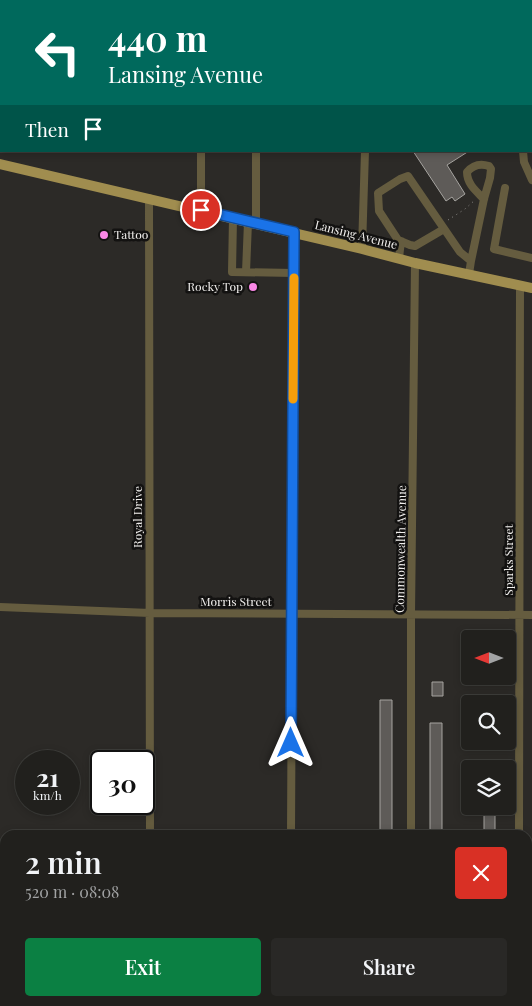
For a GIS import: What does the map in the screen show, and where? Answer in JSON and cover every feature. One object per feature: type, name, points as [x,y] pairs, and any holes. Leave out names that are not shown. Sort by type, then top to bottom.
[{"type":"main road","name":"Lansing Avenue","points":[[0,164],[532,288]]},
{"type":"street","points":[[201,152],[201,210]]},
{"type":"street","points":[[246,272],[252,223],[256,152]]},
{"type":"street","points":[[362,249],[365,152]]},
{"type":"street","points":[[523,152],[524,162],[532,180]]},
{"type":"street","points":[[444,229],[415,246],[401,242],[378,211],[378,194],[400,179],[408,176],[460,252],[471,261]]},
{"type":"street","points":[[505,188],[494,249],[532,258]]},
{"type":"street","name":"Royal Drive","points":[[149,198],[150,830]]},
{"type":"street","points":[[469,274],[480,199]]},
{"type":"street","points":[[233,218],[232,272],[294,273]]},
{"type":"street","points":[[291,830],[294,232]]},
{"type":"street","points":[[398,258],[401,242]]},
{"type":"street","name":"Commonwealth Avenue","points":[[411,830],[411,614],[415,262]]},
{"type":"street","name":"Sparks Street","points":[[520,286],[520,830]]},
{"type":"street","name":"Morris Street","points":[[0,607],[150,613],[532,615]]},
{"type":"path","points":[[448,220],[480,199]]},
{"type":"building","points":[[414,152],[467,152],[447,165],[465,194],[455,201],[452,197],[446,201]]},
{"type":"building","points":[[432,682],[443,682],[443,696],[432,696]]},
{"type":"building","points":[[380,700],[392,700],[392,830],[380,830]]},
{"type":"building","points":[[430,723],[442,723],[442,830],[430,830]]},
{"type":"building","points":[[484,815],[495,815],[495,830],[484,830]]},
{"type":"slow traffic","points":[[293,399],[294,278]]},
{"type":"place","name":"Tattoo","points":[[104,235]]},
{"type":"place","name":"Rocky Top","points":[[253,287]]},
{"type":"route","points":[[201,210],[294,232],[291,743]]}]
